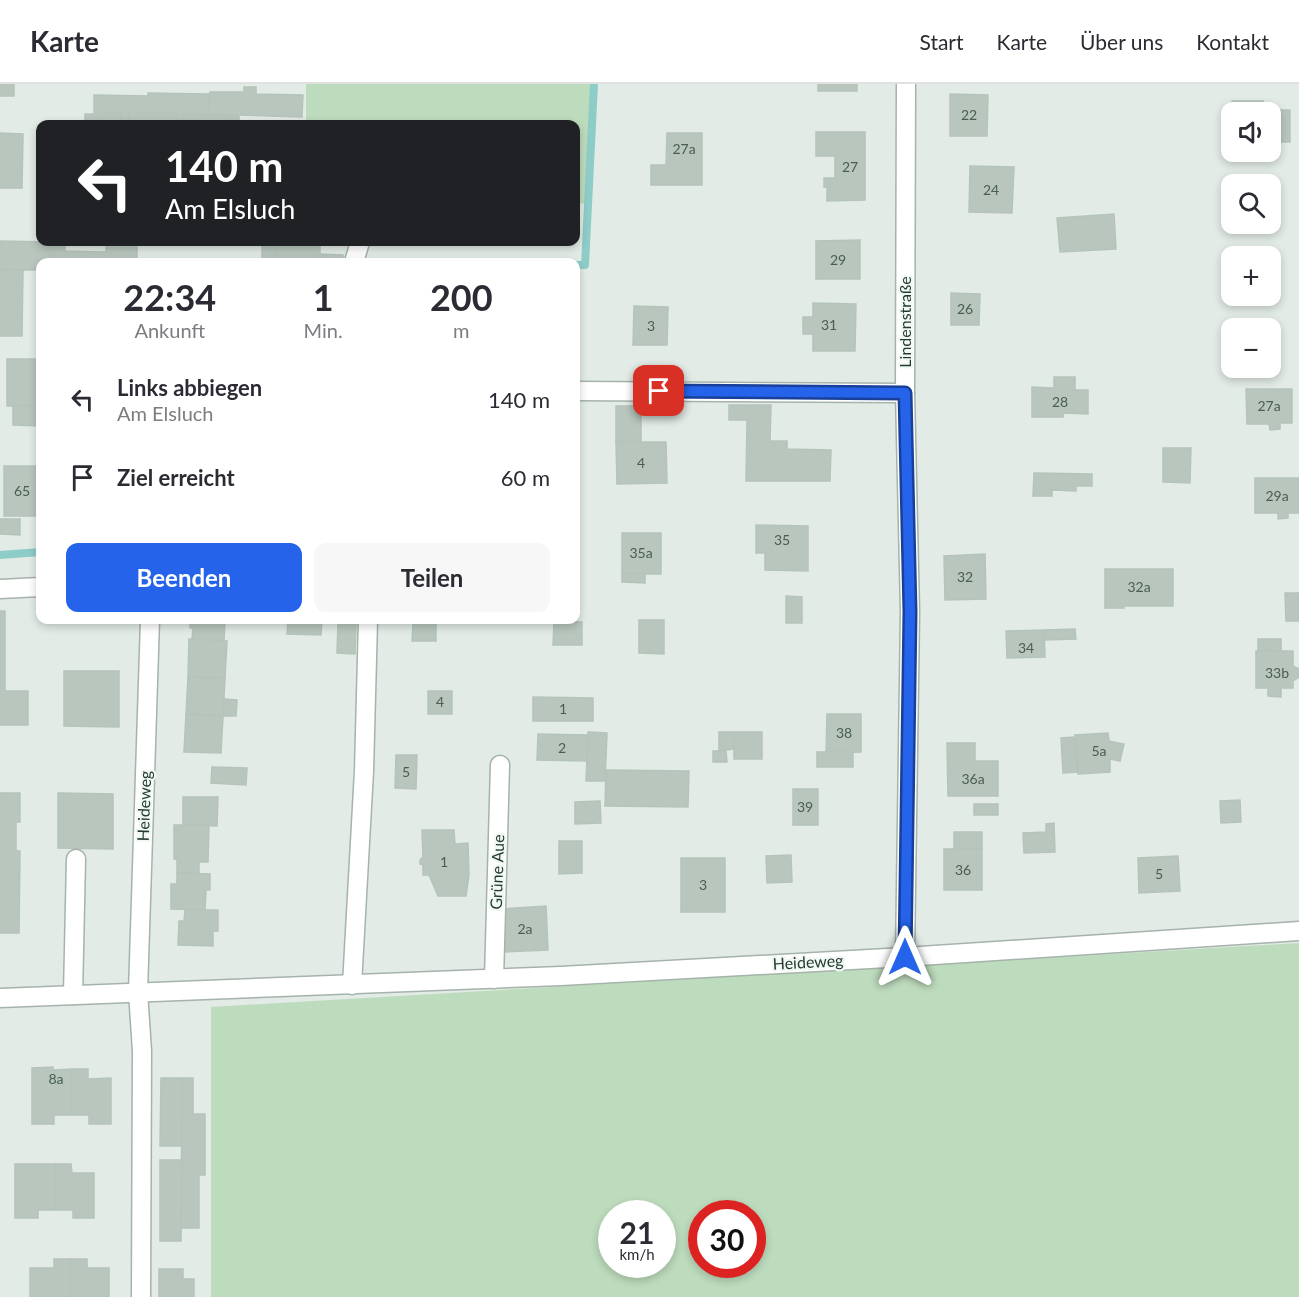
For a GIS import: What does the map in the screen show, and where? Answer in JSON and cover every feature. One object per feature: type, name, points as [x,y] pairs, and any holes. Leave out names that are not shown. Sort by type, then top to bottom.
[{"type":"street","name":"Lindenstraße","points":[[905,957],[910,612],[905,393],[906,84]]},
{"type":"street","points":[[580,391],[905,393]]},
{"type":"street","points":[[0,590],[36,587]]},
{"type":"street","name":"Heideweg","points":[[141,1297],[142,1051],[138,992],[150,624]]},
{"type":"street","points":[[352,984],[364,771],[368,624]]},
{"type":"street","name":"Grüne Aue","points":[[494,979],[500,765]]},
{"type":"street","points":[[73,995],[76,859]]},
{"type":"street","name":"Heideweg","points":[[0,998],[494,979],[905,957],[1299,931]]},
{"type":"green space","points":[[306,84],[594,84],[588,204],[580,203],[580,120],[306,120]]},
{"type":"green space","points":[[1299,943],[1299,1297],[211,1297],[211,1007]]},
{"type":"building","points":[[0,84],[14,84],[14,96],[0,96]]},
{"type":"building","points":[[818,84],[857,84],[857,91],[818,91]]},
{"type":"building","points":[[244,87],[256,87],[256,94],[303,95],[302,117],[209,114],[210,92],[244,92]]},
{"type":"building","points":[[148,93],[209,94],[209,114],[94,113],[94,95],[148,96]]},
{"type":"building","points":[[950,94],[988,95],[987,136],[950,136]]},
{"type":"building","points":[[1232,101],[1263,101],[1263,102]]},
{"type":"building","points":[[1281,110],[1290,110],[1290,142],[1281,142]]},
{"type":"building","points":[[121,112],[129,112],[129,120],[120,120]]},
{"type":"building","points":[[129,112],[184,114],[184,120],[129,120]]},
{"type":"building","points":[[85,114],[120,114],[120,120],[85,120]]},
{"type":"building","points":[[184,114],[239,116],[239,120],[183,120]]},
{"type":"building","points":[[816,132],[865,132],[865,200],[827,201],[827,187],[824,187],[824,178],[835,178],[835,156],[816,156]]},
{"type":"building","points":[[0,133],[23,134],[22,188],[0,188]]},
{"type":"building","points":[[667,133],[702,133],[702,185],[651,185],[651,165],[666,165]]},
{"type":"building","points":[[970,166],[1014,167],[1012,213],[969,212]]},
{"type":"building","points":[[1114,214],[1116,249],[1060,252],[1057,218]]},
{"type":"building","points":[[860,240],[860,279],[816,279],[816,241]]},
{"type":"building","points":[[0,241],[36,242],[36,246],[51,246],[50,258],[36,258],[36,270],[0,270]]},
{"type":"building","points":[[51,246],[65,246],[65,251],[106,252],[106,247],[137,247],[137,258],[50,258]]},
{"type":"building","points":[[262,246],[277,246],[276,258],[262,258]]},
{"type":"building","points":[[277,246],[320,246],[320,258],[276,258]]},
{"type":"building","points":[[320,254],[343,255],[343,258],[320,258]]},
{"type":"building","points":[[0,270],[23,270],[22,336],[0,336]]},
{"type":"building","points":[[951,293],[980,294],[979,325],[951,325]]},
{"type":"building","points":[[813,303],[856,304],[855,351],[813,351],[813,334],[803,334],[803,317],[813,317]]},
{"type":"building","points":[[634,306],[668,307],[667,345],[633,345]]},
{"type":"building","points":[[7,359],[36,359],[36,406],[7,406]]},
{"type":"building","points":[[1054,377],[1075,377],[1075,390],[1088,390],[1088,414],[1063,413],[1063,417],[1032,417],[1032,387],[1054,388]]},
{"type":"building","points":[[1246,389],[1292,389],[1292,423],[1280,423],[1280,429],[1270,430],[1269,424],[1247,424]]},
{"type":"building","points":[[729,405],[771,405],[770,441],[787,441],[787,449],[831,450],[830,481],[746,481],[747,420],[729,420]]},
{"type":"building","points":[[13,406],[36,406],[36,426],[13,425]]},
{"type":"building","points":[[616,406],[641,406],[641,442],[616,442]]},
{"type":"building","points":[[616,442],[666,442],[667,483],[617,484]]},
{"type":"building","points":[[1163,448],[1191,448],[1190,483],[1163,482]]},
{"type":"building","points":[[4,466],[36,466],[36,516],[4,516]]},
{"type":"building","points":[[1034,473],[1092,474],[1092,486],[1076,486],[1076,491],[1052,490],[1052,496],[1033,496]]},
{"type":"building","points":[[1255,478],[1299,478],[1299,513],[1288,513],[1288,518],[1278,519],[1278,513],[1255,513]]},
{"type":"building","points":[[0,519],[20,519],[20,535],[0,534]]},
{"type":"building","points":[[756,525],[808,526],[808,571],[765,570],[765,553],[756,553]]},
{"type":"building","points":[[622,533],[661,533],[661,574],[622,574]]},
{"type":"building","points":[[985,554],[986,599],[945,600],[944,556]]},
{"type":"building","points":[[1105,569],[1173,569],[1173,606],[1105,608]]},
{"type":"building","points":[[622,574],[645,574],[645,583],[622,582]]},
{"type":"building","points":[[1285,593],[1299,593],[1299,621],[1286,621]]},
{"type":"building","points":[[786,596],[802,597],[802,623],[786,623]]},
{"type":"building","points":[[0,611],[5,611],[5,691],[28,691],[28,725],[0,725]]},
{"type":"building","points":[[639,620],[664,620],[664,654],[639,653]]},
{"type":"building","points":[[582,622],[582,645],[553,645],[554,624],[580,624]]},
{"type":"building","points":[[190,624],[225,624],[224,640],[192,639],[193,628],[190,628]]},
{"type":"building","points":[[288,624],[322,624],[321,635],[287,634]]},
{"type":"building","points":[[338,624],[356,624],[355,654],[337,653]]},
{"type":"building","points":[[413,624],[436,624],[436,641],[412,641]]},
{"type":"building","points":[[1075,629],[1076,639],[1044,640],[1044,630]]},
{"type":"building","points":[[1044,630],[1045,657],[1007,658],[1006,631]]},
{"type":"building","points":[[189,639],[227,641],[225,678],[188,677]]},
{"type":"building","points":[[1258,639],[1281,639],[1281,651],[1258,650]]},
{"type":"building","points":[[1256,651],[1293,651],[1293,666],[1299,669],[1299,677],[1293,681],[1293,688],[1281,688],[1281,697],[1268,696],[1268,688],[1256,688]]},
{"type":"building","points":[[64,671],[119,671],[119,727],[64,726]]},
{"type":"building","points":[[188,677],[225,678],[223,716],[186,714]]},
{"type":"building","points":[[428,691],[452,691],[452,714],[428,714]]},
{"type":"building","points":[[533,697],[593,698],[593,721],[533,721]]},
{"type":"building","points":[[224,699],[237,700],[236,716],[223,716]]},
{"type":"building","points":[[186,714],[223,716],[221,753],[184,752]]},
{"type":"building","points":[[827,714],[861,714],[861,752],[826,753]]},
{"type":"building","points":[[588,732],[607,733],[605,781],[586,781]]},
{"type":"building","points":[[719,732],[734,732],[734,749],[719,751]]},
{"type":"building","points":[[734,732],[762,732],[762,759],[734,759]]},
{"type":"building","points":[[1108,733],[1109,741],[1124,744],[1120,761],[1110,759],[1110,772],[1078,774],[1075,735]]},
{"type":"building","points":[[538,734],[587,735],[587,761],[537,760]]},
{"type":"building","points":[[1075,737],[1078,772],[1063,773],[1061,738]]},
{"type":"building","points":[[947,743],[975,743],[975,761],[998,761],[998,796],[948,796]]},
{"type":"building","points":[[713,751],[726,751],[727,762],[713,762]]},
{"type":"building","points":[[817,752],[853,752],[853,767],[817,767]]},
{"type":"building","points":[[396,755],[417,755],[416,789],[395,788]]},
{"type":"building","points":[[212,767],[247,768],[246,785],[211,783]]},
{"type":"building","points":[[606,770],[689,771],[688,807],[605,806]]},
{"type":"building","points":[[793,789],[818,789],[818,825],[793,825]]},
{"type":"building","points":[[0,793],[20,793],[20,822],[16,822],[16,851],[20,851],[19,933],[0,933]]},
{"type":"building","points":[[58,793],[113,794],[113,849],[58,848]]},
{"type":"building","points":[[183,797],[218,797],[217,826],[183,825]]},
{"type":"building","points":[[1240,800],[1241,822],[1221,823],[1220,801]]},
{"type":"building","points":[[600,801],[601,823],[575,824],[575,802]]},
{"type":"building","points":[[974,804],[998,804],[998,815],[974,815]]},
{"type":"building","points":[[1054,823],[1055,852],[1024,853],[1023,833],[1046,832],[1046,824]]},
{"type":"building","points":[[174,825],[209,825],[208,862],[199,862],[199,874],[177,873],[177,859],[174,859]]},
{"type":"building","points":[[422,830],[454,830],[455,844],[468,843],[469,875],[466,896],[438,896],[429,875],[423,875],[423,865],[420,864],[423,857]]},
{"type":"building","points":[[954,832],[982,832],[982,849],[954,849]]},
{"type":"building","points":[[559,841],[582,841],[582,873],[559,874]]},
{"type":"building","points":[[944,849],[982,849],[982,890],[944,890]]},
{"type":"building","points":[[791,855],[792,882],[767,883],[766,856]]},
{"type":"building","points":[[1178,856],[1180,891],[1139,893],[1138,858]]},
{"type":"building","points":[[681,858],[725,858],[725,912],[681,912]]},
{"type":"building","points":[[177,873],[210,874],[210,890],[206,890],[205,910],[171,909],[171,884],[177,884]]},
{"type":"building","points":[[546,906],[548,950],[504,952],[502,909]]},
{"type":"building","points":[[185,910],[218,910],[218,931],[213,931],[213,946],[178,945],[179,921],[184,921]]},
{"type":"building","points":[[53,1067],[53,1070],[72,1069],[72,1115],[54,1115],[54,1124],[32,1124],[32,1068]]},
{"type":"building","points":[[72,1069],[88,1069],[88,1079],[111,1078],[111,1124],[89,1124],[89,1115],[72,1115]]},
{"type":"building","points":[[161,1078],[182,1078],[182,1146],[160,1146]]},
{"type":"building","points":[[182,1078],[193,1078],[193,1114],[205,1114],[205,1175],[199,1175],[199,1228],[181,1228]]},
{"type":"building","points":[[160,1160],[182,1160],[181,1241],[160,1241]]},
{"type":"building","points":[[15,1164],[55,1164],[55,1210],[38,1210],[38,1218],[15,1218]]},
{"type":"building","points":[[55,1164],[71,1164],[72,1173],[94,1173],[94,1218],[73,1218],[73,1210],[55,1210]]},
{"type":"building","points":[[54,1259],[70,1259],[70,1297],[30,1297],[30,1268],[54,1268]]},
{"type":"building","points":[[70,1259],[87,1259],[87,1268],[109,1268],[109,1297],[70,1297]]},
{"type":"building","points":[[159,1269],[183,1269],[183,1279],[194,1279],[194,1297],[159,1297]]},
{"type":"waterway","points":[[580,265],[585,265],[594,84]]},
{"type":"waterway","points":[[0,555],[36,552]]},
{"type":"route","points":[[659,391],[905,393],[910,612],[905,957]]}]
